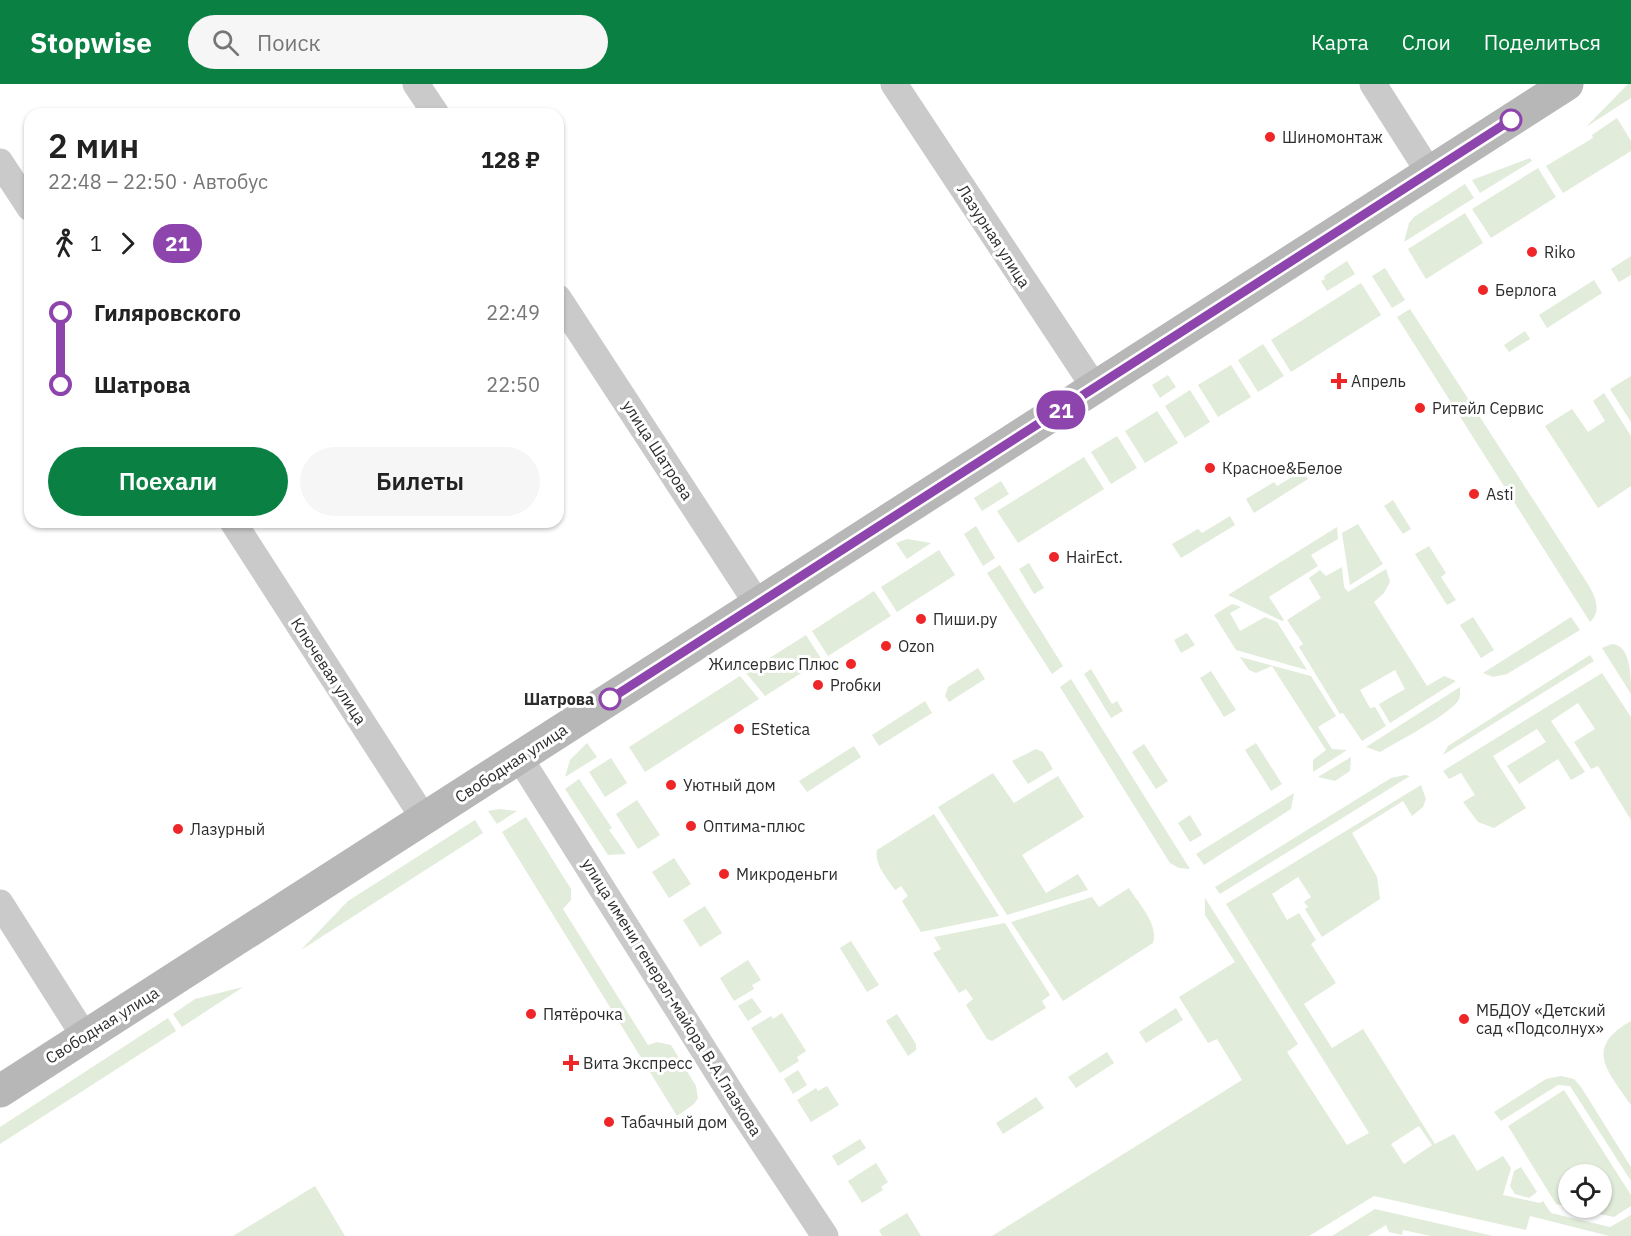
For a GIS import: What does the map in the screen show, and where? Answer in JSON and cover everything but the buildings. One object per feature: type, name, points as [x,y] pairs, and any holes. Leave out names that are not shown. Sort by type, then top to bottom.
[{"type":"main road","name":"Свободная улица","points":[[0,1090],[425,820],[757,603],[1567,84]]},
{"type":"street","points":[[416,84],[432,108]]},
{"type":"street","name":"Лазурная улица","points":[[894,84],[1095,388]]},
{"type":"street","points":[[1373,84],[1429,172]]},
{"type":"street","points":[[0,162],[24,199]]},
{"type":"street","name":"улица Шатрова","points":[[564,307],[757,603]]},
{"type":"street","name":"Ключевая улица","points":[[237,528],[425,820]]},
{"type":"street","name":"улица имени генерал-майора В.А.Глазкова","points":[[519,757],[739,1106],[825,1236]]},
{"type":"street","points":[[0,903],[85,1037]]},
{"type":"green space","points":[[1628,84],[1631,84],[1631,98],[1586,127]]},
{"type":"green space","points":[[1617,118],[1631,141],[1631,151],[1563,193],[1546,166],[1593,138],[1592,135]]},
{"type":"green space","points":[[1530,158],[1532,161],[1480,193],[1472,180]]},
{"type":"green space","points":[[1538,168],[1556,197],[1491,238],[1472,209]]},
{"type":"green space","points":[[1465,184],[1474,198],[1404,242],[1409,223],[1414,217]]},
{"type":"green space","points":[[1465,213],[1483,243],[1426,279],[1408,249]]},
{"type":"green space","points":[[1631,256],[1631,275],[1619,282],[1611,269]]},
{"type":"green space","points":[[1347,261],[1355,274],[1327,291],[1321,281],[1325,279],[1324,276]]},
{"type":"green space","points":[[1385,268],[1405,300],[1392,308],[1372,276]]},
{"type":"green space","points":[[1594,280],[1602,293],[1547,328],[1539,315]]},
{"type":"green space","points":[[1361,283],[1381,315],[1291,372],[1271,340]]},
{"type":"green space","points":[[1410,309],[1589,586],[1597,607],[1590,622],[1397,317]]},
{"type":"green space","points":[[1525,331],[1530,339],[1509,352],[1504,345]]},
{"type":"green space","points":[[1263,344],[1284,376],[1258,392],[1238,360]]},
{"type":"green space","points":[[1231,365],[1251,397],[1218,417],[1198,385]]},
{"type":"green space","points":[[1168,375],[1176,387],[1160,398],[1152,385]]},
{"type":"green space","points":[[1631,376],[1631,422],[1610,389]]},
{"type":"green space","points":[[1190,390],[1210,422],[1185,438],[1165,406]]},
{"type":"green space","points":[[1604,393],[1631,436],[1631,486],[1598,508],[1545,426],[1572,409],[1588,432],[1605,421],[1593,401]]},
{"type":"green space","points":[[1157,411],[1178,443],[1145,463],[1125,431]]},
{"type":"green space","points":[[1117,436],[1137,468],[1111,484],[1091,452]]},
{"type":"green space","points":[[1084,457],[1104,489],[1018,543],[997,511]]},
{"type":"green space","points":[[1302,471],[1308,479],[1254,513],[1246,499],[1274,482],[1277,486]]},
{"type":"green space","points":[[1001,481],[1009,494],[982,511],[974,498]]},
{"type":"green space","points":[[1393,500],[1411,529],[1403,534],[1384,506]]},
{"type":"green space","points":[[1230,516],[1235,525],[1181,558],[1172,544],[1198,529],[1202,533]]},
{"type":"green space","points":[[1358,524],[1383,564],[1350,585],[1342,533]]},
{"type":"green space","points":[[976,526],[995,558],[983,566],[964,534]]},
{"type":"green space","points":[[1337,527],[1338,539],[1311,555],[1318,566],[1269,597],[1284,620],[1228,595]]},
{"type":"green space","points":[[907,539],[931,543],[907,559],[896,543]]},
{"type":"green space","points":[[1429,546],[1446,573],[1441,577],[1456,600],[1447,605],[1415,554]]},
{"type":"green space","points":[[939,550],[955,575],[897,612],[881,587]]},
{"type":"green space","points":[[1029,563],[1044,588],[1034,594],[1019,569]]},
{"type":"green space","points":[[1000,565],[1063,666],[1052,674],[987,573]]},
{"type":"green space","points":[[1342,567],[1344,587],[1348,592],[1386,569],[1390,582],[1384,593],[1374,602],[1427,686],[1444,676],[1456,681],[1390,723],[1379,704],[1405,689],[1395,670],[1360,690],[1370,708],[1375,707],[1386,726],[1362,741],[1343,713],[1340,714],[1299,647],[1303,644],[1287,620],[1321,598],[1309,578],[1320,570],[1326,576]]},
{"type":"green space","points":[[874,591],[891,616],[828,656],[812,631]]},
{"type":"green space","points":[[1232,604],[1241,607],[1230,613],[1240,631],[1265,617],[1277,622],[1307,670],[1236,650],[1214,615]]},
{"type":"green space","points":[[1473,617],[1494,650],[1481,658],[1460,625]]},
{"type":"green space","points":[[1571,617],[1580,630],[1507,674],[1493,677],[1483,673]]},
{"type":"green space","points":[[1187,633],[1195,645],[1181,653],[1174,640]]},
{"type":"green space","points":[[806,635],[822,660],[765,696],[746,673]]},
{"type":"green space","points":[[1612,644],[1623,650],[1629,663],[1631,694],[1602,648]]},
{"type":"green space","points":[[1590,655],[1594,661],[1443,755],[1448,746]]},
{"type":"green space","points":[[1240,657],[1311,676],[1336,716],[1318,727],[1332,749],[1347,750],[1313,772],[1313,760],[1326,750],[1272,666],[1256,673],[1249,670]]},
{"type":"green space","points":[[978,668],[985,679],[949,702],[945,696],[948,687]]},
{"type":"green space","points":[[1091,669],[1112,704],[1117,701],[1123,711],[1111,718],[1084,674]]},
{"type":"green space","points":[[1211,671],[1236,710],[1224,717],[1200,678]]},
{"type":"green space","points":[[1602,673],[1631,717],[1631,820],[1598,766],[1591,769],[1574,742],[1595,729],[1578,703],[1551,721],[1585,772],[1571,780],[1558,759],[1519,784],[1507,766],[1546,742],[1537,729],[1493,756],[1526,808],[1494,828],[1478,822],[1463,802],[1475,795],[1461,773],[1449,779],[1443,771]]},
{"type":"green space","points":[[740,676],[759,699],[645,772],[629,747]]},
{"type":"green space","points":[[1071,679],[1190,869],[1179,868],[1170,863],[1060,687]]},
{"type":"green space","points":[[1460,687],[1458,701],[1433,721],[1380,752],[1366,747]]},
{"type":"green space","points":[[925,701],[932,713],[879,746],[872,735]]},
{"type":"green space","points":[[587,743],[597,757],[565,777],[570,760]]},
{"type":"green space","points":[[1256,743],[1282,784],[1271,791],[1245,750]]},
{"type":"green space","points":[[1144,744],[1168,781],[1156,789],[1132,752]]},
{"type":"green space","points":[[854,746],[861,757],[807,792],[799,781]]},
{"type":"green space","points":[[1036,749],[1043,752],[1053,769],[1028,784],[1012,761]]},
{"type":"green space","points":[[1351,757],[1350,771],[1335,781],[1318,777]]},
{"type":"green space","points":[[611,758],[627,783],[605,797],[589,772]]},
{"type":"green space","points":[[993,773],[1014,803],[1058,776],[1084,817],[1022,855],[1046,893],[1078,874],[1088,890],[1007,915],[938,807]]},
{"type":"green space","points":[[1410,776],[1220,894],[1215,887],[1391,778]]},
{"type":"green space","points":[[579,779],[612,828],[609,830],[626,854],[608,855],[565,789]]},
{"type":"green space","points":[[1421,785],[1426,799],[1423,807],[1412,816],[1403,801],[1352,833],[1377,877],[1380,899],[1322,937],[1305,909],[1308,907],[1304,902],[1311,897],[1298,877],[1272,894],[1287,920],[1299,913],[1316,940],[1311,944],[1336,983],[1304,1004],[1332,1048],[1363,1029],[1435,1144],[1454,1134],[1477,1171],[1503,1156],[1511,1168],[1503,1195],[1540,1203],[1543,1201],[1551,1213],[1558,1215],[1558,1218],[1572,1218],[1610,1227],[1631,1215],[1631,1236],[1609,1236],[1530,1216],[1526,1230],[1374,1196],[1309,1236],[992,1236],[1242,1080],[1217,1039],[1208,1043],[1179,997],[1235,962],[1205,915],[1205,898],[1298,1044],[1287,1052],[1347,1145],[1369,1133],[1226,904]],"holes":[[[1419,1126],[1432,1145],[1404,1164],[1391,1144]]]},
{"type":"green space","points":[[1294,793],[1291,809],[1204,865],[1196,854]]},
{"type":"green space","points":[[637,800],[660,835],[638,849],[616,814]]},
{"type":"green space","points":[[499,809],[517,811],[497,824],[488,811]]},
{"type":"green space","points":[[934,814],[999,916],[921,932],[902,901],[908,896],[901,886],[895,890],[885,876],[877,860],[877,850]]},
{"type":"green space","points":[[1190,815],[1202,835],[1190,842],[1178,823]]},
{"type":"green space","points":[[526,817],[571,889],[571,900],[563,909],[648,1045],[657,1042],[671,1045],[696,1086],[698,1098],[694,1104],[677,1116],[502,832]]},
{"type":"green space","points":[[475,820],[483,833],[301,950],[348,901]]},
{"type":"green space","points":[[674,858],[691,884],[669,898],[652,872]]},
{"type":"green space","points":[[1129,888],[1150,921],[1153,928],[1153,943],[1063,1001],[1011,922],[1092,897],[1099,907]]},
{"type":"green space","points":[[705,906],[722,933],[700,947],[683,920]]},
{"type":"green space","points":[[1005,923],[1050,995],[1042,1001],[1046,1008],[992,1041],[987,1039],[966,1005],[973,999],[966,989],[959,993],[933,953],[941,949],[934,937]]},
{"type":"green space","points":[[851,941],[879,985],[867,992],[840,948]]},
{"type":"green space","points":[[748,960],[761,980],[752,985],[754,989],[734,1001],[720,978]]},
{"type":"green space","points":[[243,987],[182,1027],[173,1014],[195,999]]},
{"type":"green space","points":[[752,998],[762,1012],[748,1021],[738,1006]]},
{"type":"green space","points":[[1176,1008],[1183,1020],[1146,1043],[1139,1032]]},
{"type":"green space","points":[[782,1013],[806,1051],[797,1057],[799,1061],[780,1073],[751,1028],[771,1016],[773,1019]]},
{"type":"green space","points":[[897,1014],[916,1044],[916,1050],[908,1056],[886,1021]]},
{"type":"green space","points":[[168,1018],[176,1031],[0,1144],[0,1127]]},
{"type":"green space","points":[[1631,1021],[1631,1105],[1608,1071],[1604,1060],[1604,1050],[1616,1031]]},
{"type":"green space","points":[[1107,1052],[1114,1063],[1076,1088],[1068,1077]]},
{"type":"green space","points":[[798,1070],[807,1085],[793,1094],[784,1079]]},
{"type":"green space","points":[[1561,1076],[1574,1079],[1581,1087],[1631,1167],[1631,1181],[1570,1086],[1558,1085],[1501,1121],[1494,1112],[1546,1079]]},
{"type":"green space","points":[[827,1086],[839,1105],[811,1122],[797,1100],[816,1088],[818,1091]]},
{"type":"green space","points":[[1564,1090],[1611,1164],[1558,1164],[1558,1204],[1556,1204],[1508,1126]]},
{"type":"green space","points":[[1036,1097],[1044,1108],[1003,1134],[996,1123]]},
{"type":"green space","points":[[860,1139],[866,1148],[838,1166],[832,1156]]},
{"type":"green space","points":[[876,1163],[888,1182],[881,1187],[883,1190],[862,1203],[848,1181]]},
{"type":"green space","points":[[1612,1165],[1631,1195],[1631,1206],[1612,1217]]},
{"type":"green space","points":[[1521,1167],[1537,1192],[1529,1198],[1515,1194],[1510,1186],[1514,1171]]},
{"type":"green space","points":[[315,1186],[345,1236],[233,1236]]},
{"type":"green space","points":[[1375,1209],[1493,1236],[1431,1236],[1403,1230],[1402,1235],[1389,1232],[1386,1225],[1368,1236],[1332,1236]]},
{"type":"green space","points":[[907,1213],[921,1236],[882,1236],[879,1230]]},
{"type":"bus line","name":"21","points":[[610,699],[1511,120]]},
{"type":"place","name":"Шиномонтаж","points":[[1270,137]]},
{"type":"place","name":"Riko","points":[[1532,252]]},
{"type":"place","name":"Берлога","points":[[1483,290]]},
{"type":"place","name":"Апрель","points":[[1339,381]]},
{"type":"place","name":"Ритейл Сервис","points":[[1420,408]]},
{"type":"place","name":"Красное&Белое","points":[[1210,468]]},
{"type":"place","name":"Asti","points":[[1474,494]]},
{"type":"place","name":"HairEct.","points":[[1054,557]]},
{"type":"place","name":"Пиши.ру","points":[[921,619]]},
{"type":"place","name":"Ozon","points":[[886,646]]},
{"type":"place","name":"Жилсервис Плюс","points":[[851,664]]},
{"type":"place","name":"Proбки","points":[[818,685]]},
{"type":"place","name":"Шатрова","points":[[610,699]]},
{"type":"place","name":"EStetica","points":[[739,729]]},
{"type":"place","name":"Уютный дом","points":[[671,785]]},
{"type":"place","name":"Оптима-плюс","points":[[691,826]]},
{"type":"place","name":"Лазурный","points":[[178,829]]},
{"type":"place","name":"Микроденьги","points":[[724,874]]},
{"type":"place","name":"Пятёрочка","points":[[531,1014]]},
{"type":"place","name":"МБДОУ «Детский сад «Подсолнух»","points":[[1464,1019]]},
{"type":"place","name":"Вита Экспресс","points":[[571,1063]]},
{"type":"place","name":"Табачный дом","points":[[609,1122]]}]
